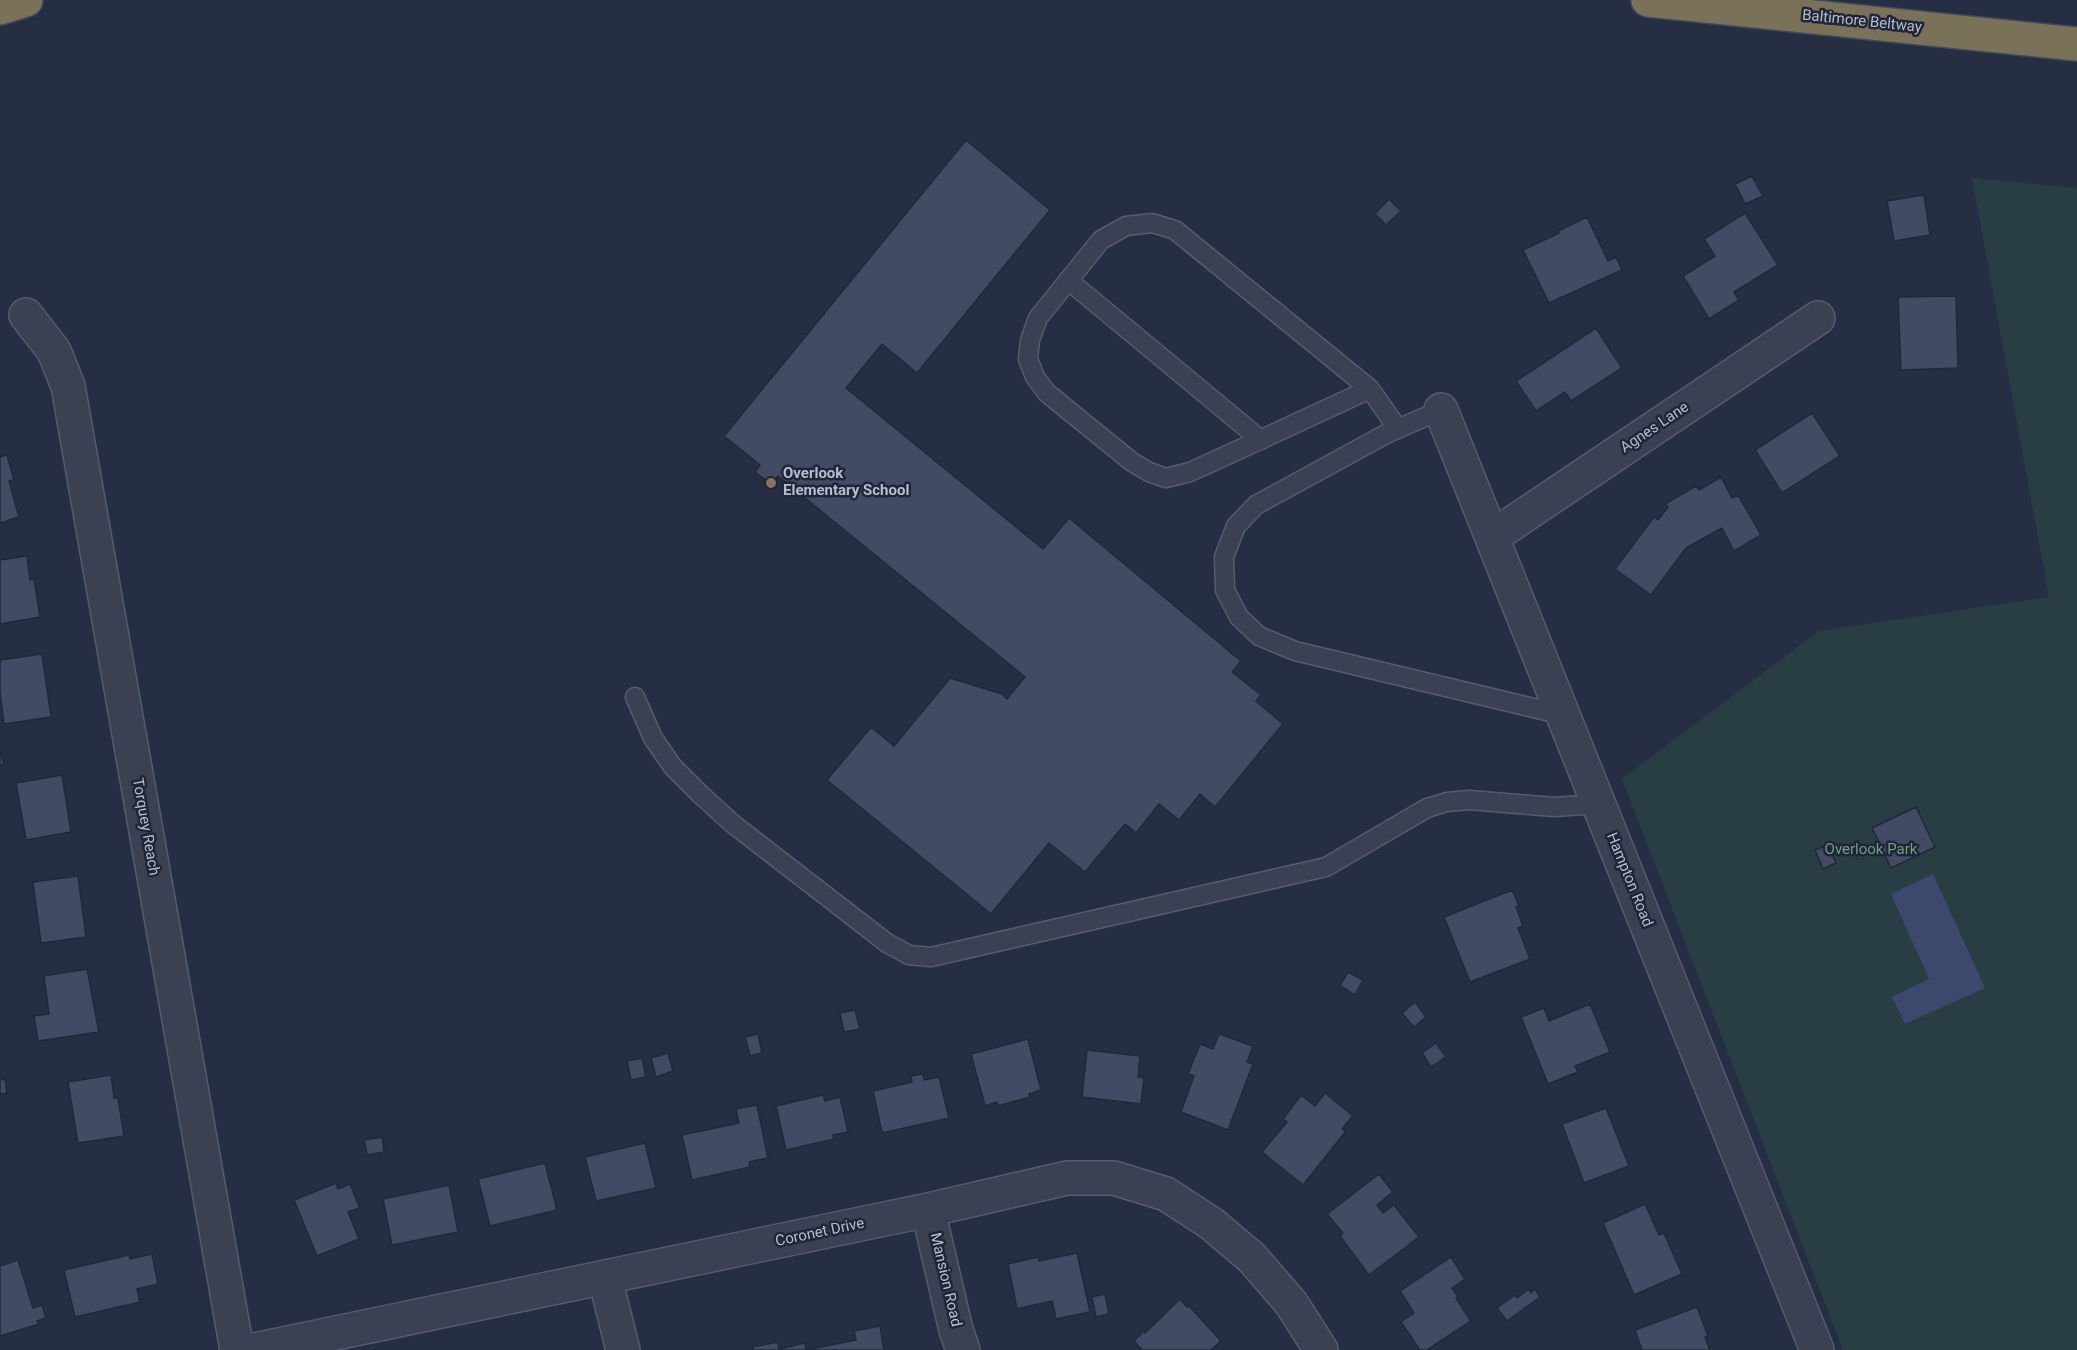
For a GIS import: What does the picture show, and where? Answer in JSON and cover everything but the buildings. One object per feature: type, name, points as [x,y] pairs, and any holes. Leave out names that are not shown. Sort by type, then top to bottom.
[{"type":"highway","points":[[0,8],[26,0]]},
{"type":"highway","name":"Baltimore Beltway","points":[[1648,0],[2077,45]]},
{"type":"street","name":"Torquey Reach","points":[[26,315],[54,351],[68,386],[237,1350]]},
{"type":"street","name":"Agnes Lane","points":[[1492,537],[1818,318]]},
{"type":"street","name":"Hampton Road","points":[[1441,410],[1816,1350]]},
{"type":"street","name":"Coronet Drive","points":[[254,1350],[928,1210],[1067,1178],[1114,1178],[1166,1194],[1212,1224],[1252,1258],[1291,1303],[1321,1350]]},
{"type":"street","name":"Mansion Road","points":[[928,1210],[956,1330],[963,1350]]},
{"type":"street","points":[[605,1278],[623,1350]]},
{"type":"lane","points":[[1370,389],[1190,472],[1166,478],[1149,472],[1132,462],[1056,400],[1035,377],[1028,358],[1030,340],[1038,318],[1101,240],[1126,226],[1152,223],[1175,230],[1370,389],[1398,429]]},
{"type":"lane","points":[[1068,280],[1261,440]]},
{"type":"lane","points":[[1441,410],[1398,429],[1256,505],[1236,526],[1224,557],[1225,590],[1239,616],[1259,636],[1295,651],[1563,715]]},
{"type":"lane","points":[[635,697],[653,738],[673,767],[733,824],[887,943],[909,955],[931,957],[1326,867],[1427,808],[1447,802],[1469,800],[1554,807],[1598,804]]},
{"type":"green space","name":"Overlook Park","points":[[1972,178],[2077,188],[2077,1350],[1843,1350],[1622,779],[1819,631],[2049,597]]},
{"type":"water","points":[[1933,874],[1985,988],[1905,1024],[1892,997],[1929,979],[1891,894]]},
{"type":"place","name":"Overlook Elementary School","points":[[771,483]]}]
